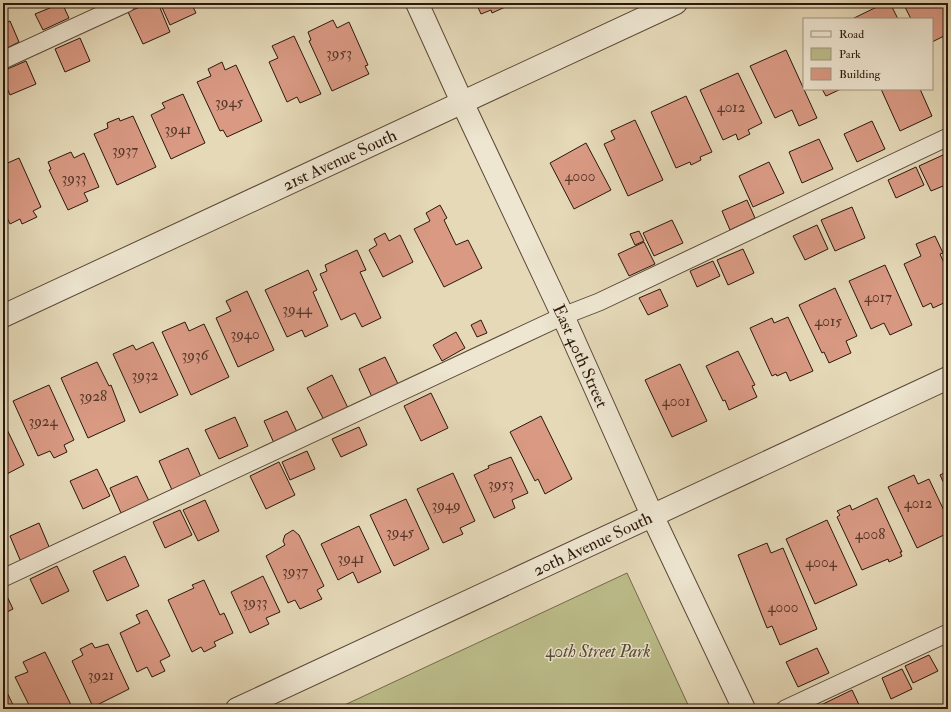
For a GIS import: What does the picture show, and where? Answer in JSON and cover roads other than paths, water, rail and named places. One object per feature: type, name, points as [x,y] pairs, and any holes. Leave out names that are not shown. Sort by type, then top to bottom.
[{"type":"street","name":"East 40th Street","points":[[417,3],[562,316],[652,516],[744,709]]},
{"type":"street","name":"21st Avenue South","points":[[3,316],[676,3]]},
{"type":"street","name":"20th Avenue South","points":[[238,709],[948,378]]},
{"type":"lane","points":[[3,60],[127,3]]},
{"type":"lane","points":[[3,578],[562,316],[599,302],[948,137]]},
{"type":"lane","points":[[785,709],[948,632]]},
{"type":"park label","name":"40th Street Park","points":[[598,651]]}]
